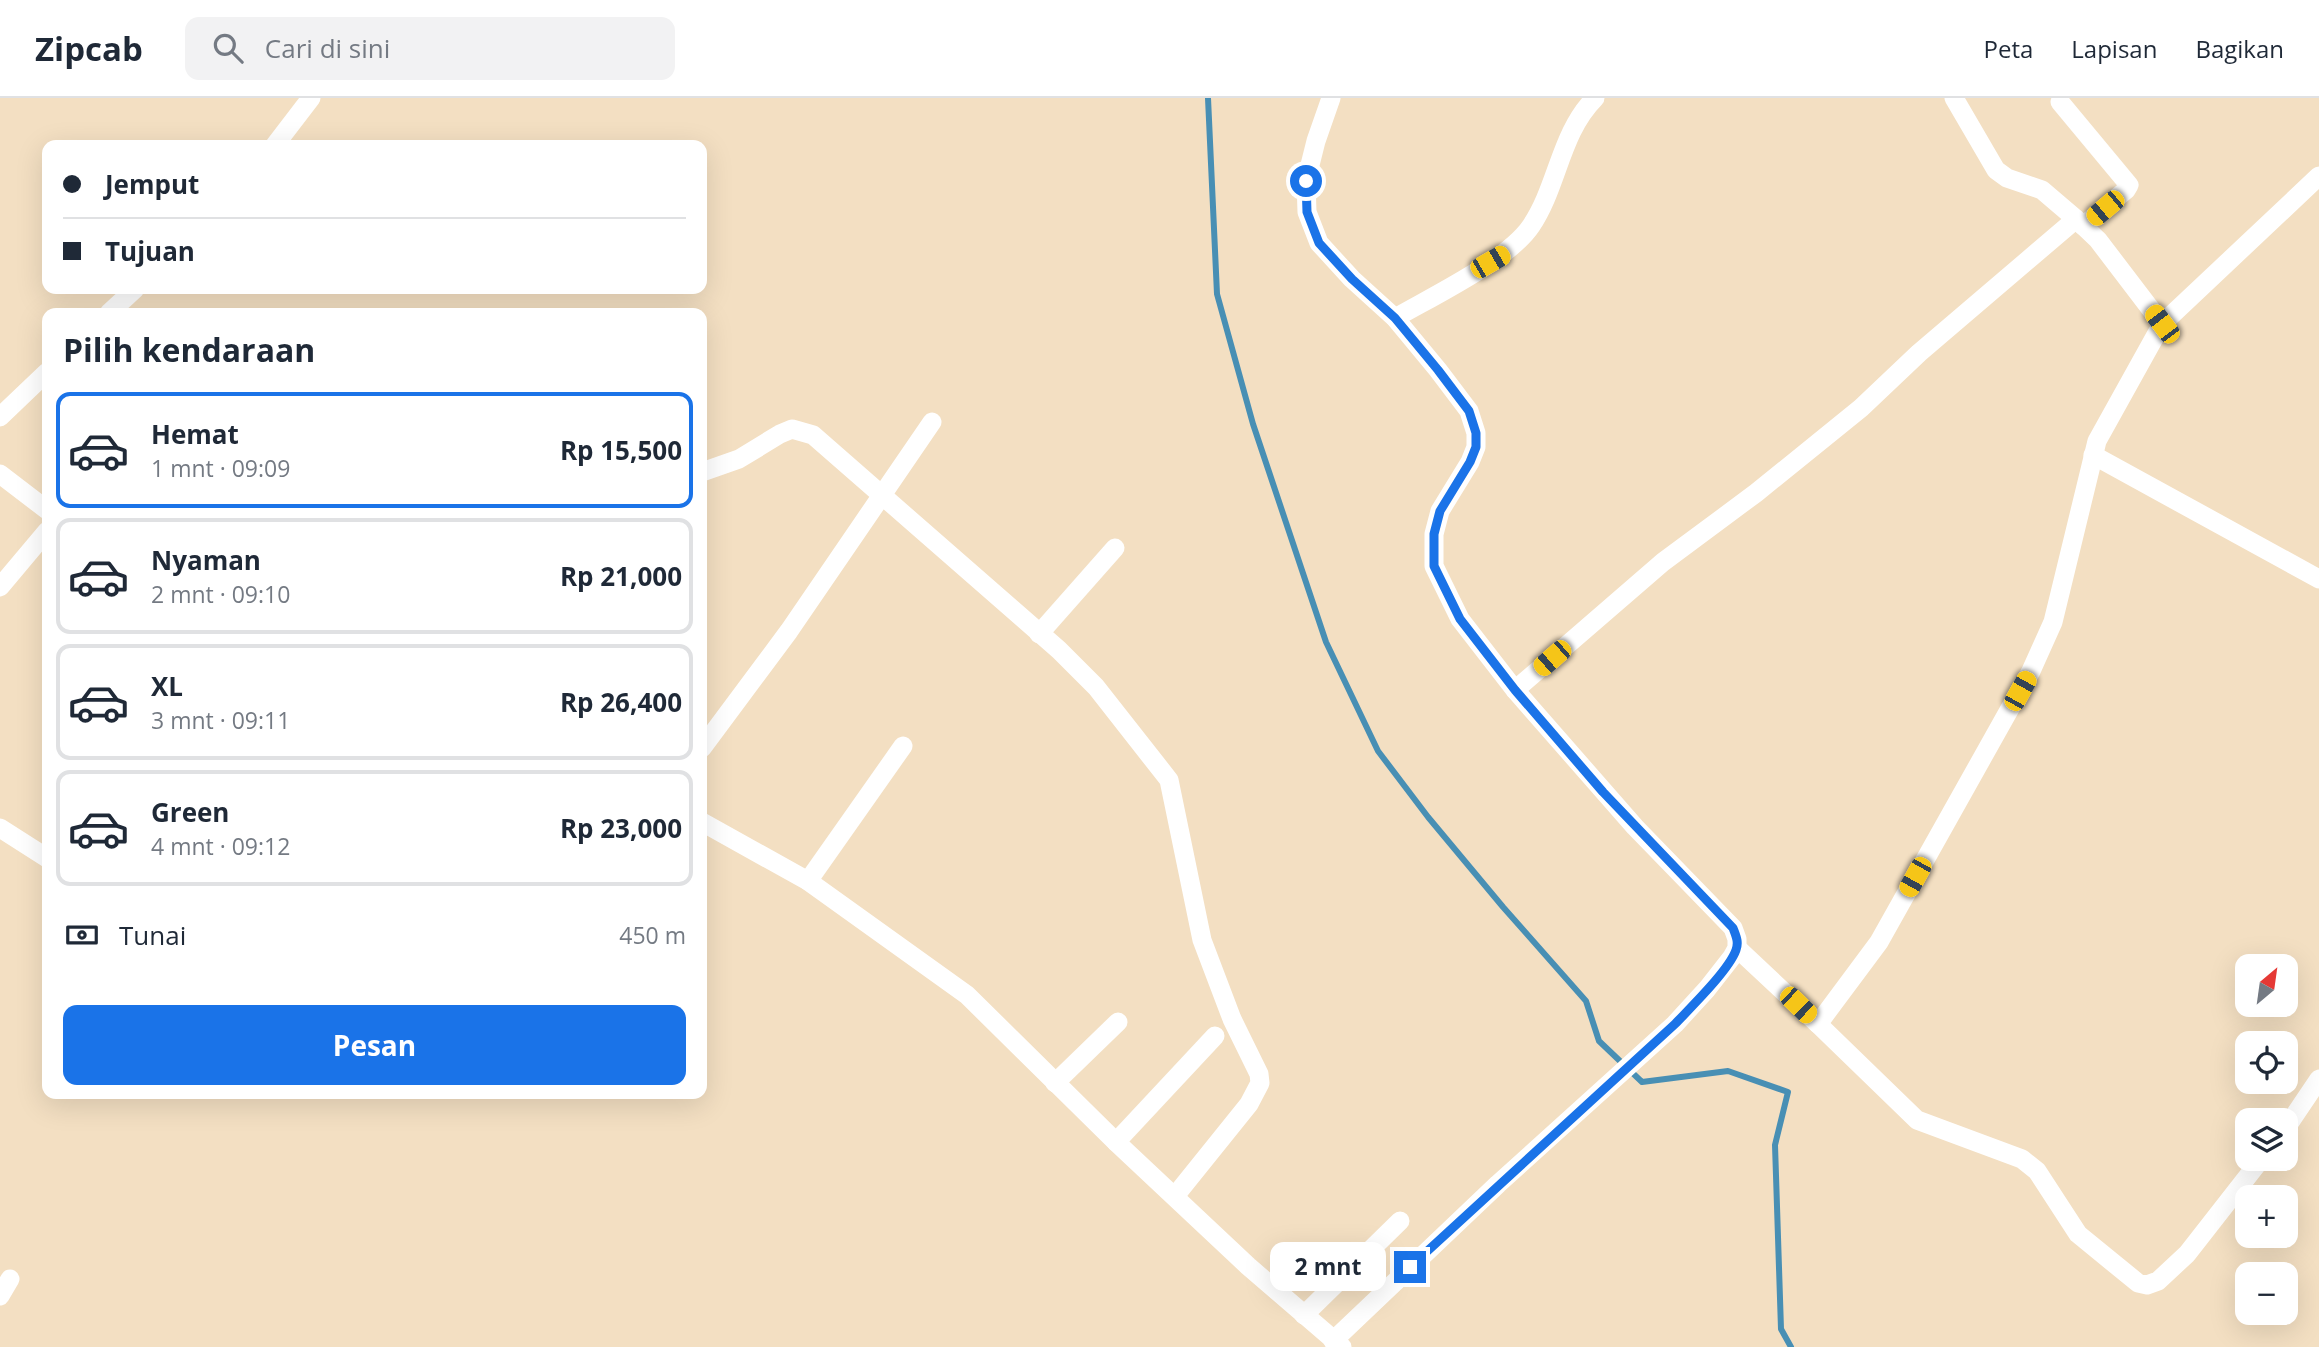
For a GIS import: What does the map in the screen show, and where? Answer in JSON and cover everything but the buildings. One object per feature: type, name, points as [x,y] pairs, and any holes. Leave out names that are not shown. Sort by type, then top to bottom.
[{"type":"street","points":[[279,140],[311,98]]},
{"type":"street","points":[[707,825],[808,881],[967,996],[1248,1266],[1338,1344],[1498,1184],[1620,1076],[1707,989],[1737,948],[1733,928],[1635,827],[1515,690],[1460,619],[1434,566],[1434,534],[1440,511],[1470,462],[1476,447],[1476,433],[1469,411],[1438,370],[1395,318],[1352,279],[1319,243],[1307,212],[1306,181],[1331,98]]},
{"type":"street","points":[[1395,318],[1511,250],[1531,227],[1571,132],[1595,98]]},
{"type":"street","points":[[1954,98],[1996,170],[2007,178],[2042,191],[2080,222],[2098,240],[2162,324]]},
{"type":"street","points":[[1515,690],[1663,562],[1756,493],[1861,408],[1920,353],[2080,222],[2126,190],[2129,185],[2060,102]]},
{"type":"street","points":[[1818,1024],[1879,942],[2031,671],[2053,622],[2093,455],[2103,428],[2162,324],[2319,176]]},
{"type":"street","points":[[114,308],[130,294]]},
{"type":"street","points":[[0,416],[42,377]]},
{"type":"street","points":[[707,741],[782,641],[932,422]]},
{"type":"street","points":[[707,470],[740,459],[792,429],[813,435],[1059,650],[1096,687],[1169,780],[1202,940],[1232,1019],[1259,1074],[1260,1083],[1248,1104],[1175,1196]]},
{"type":"street","points":[[2093,455],[2319,579]]},
{"type":"street","points":[[0,474],[42,506]]},
{"type":"street","points":[[0,587],[42,537]]},
{"type":"street","points":[[1039,634],[1115,548]]},
{"type":"street","points":[[808,881],[903,746]]},
{"type":"street","points":[[0,828],[42,855]]},
{"type":"street","points":[[1737,948],[1917,1120],[2022,1159],[2037,1171],[2078,1234],[2138,1283],[2147,1285],[2158,1281],[2187,1254],[2252,1171]]},
{"type":"street","points":[[1055,1083],[1118,1022]]},
{"type":"street","points":[[1116,1142],[1214,1035]]},
{"type":"street","points":[[2298,1110],[2319,1079]]},
{"type":"street","points":[[1304,1315],[1400,1221]]},
{"type":"waterway","points":[[1208,98],[1217,294],[1253,424],[1326,642],[1378,751],[1428,817],[1586,1001],[1599,1041],[1642,1082],[1728,1071],[1788,1092],[1775,1145],[1781,1329],[1791,1347]]},
{"type":"route","points":[[1306,181],[1307,212],[1319,243],[1352,279],[1395,318],[1469,411],[1476,433],[1476,447],[1470,462],[1440,511],[1434,534],[1434,566],[1460,619],[1515,690],[1587,774],[1733,928],[1737,939],[1737,948],[1732,957],[1675,1024],[1410,1267]]}]
